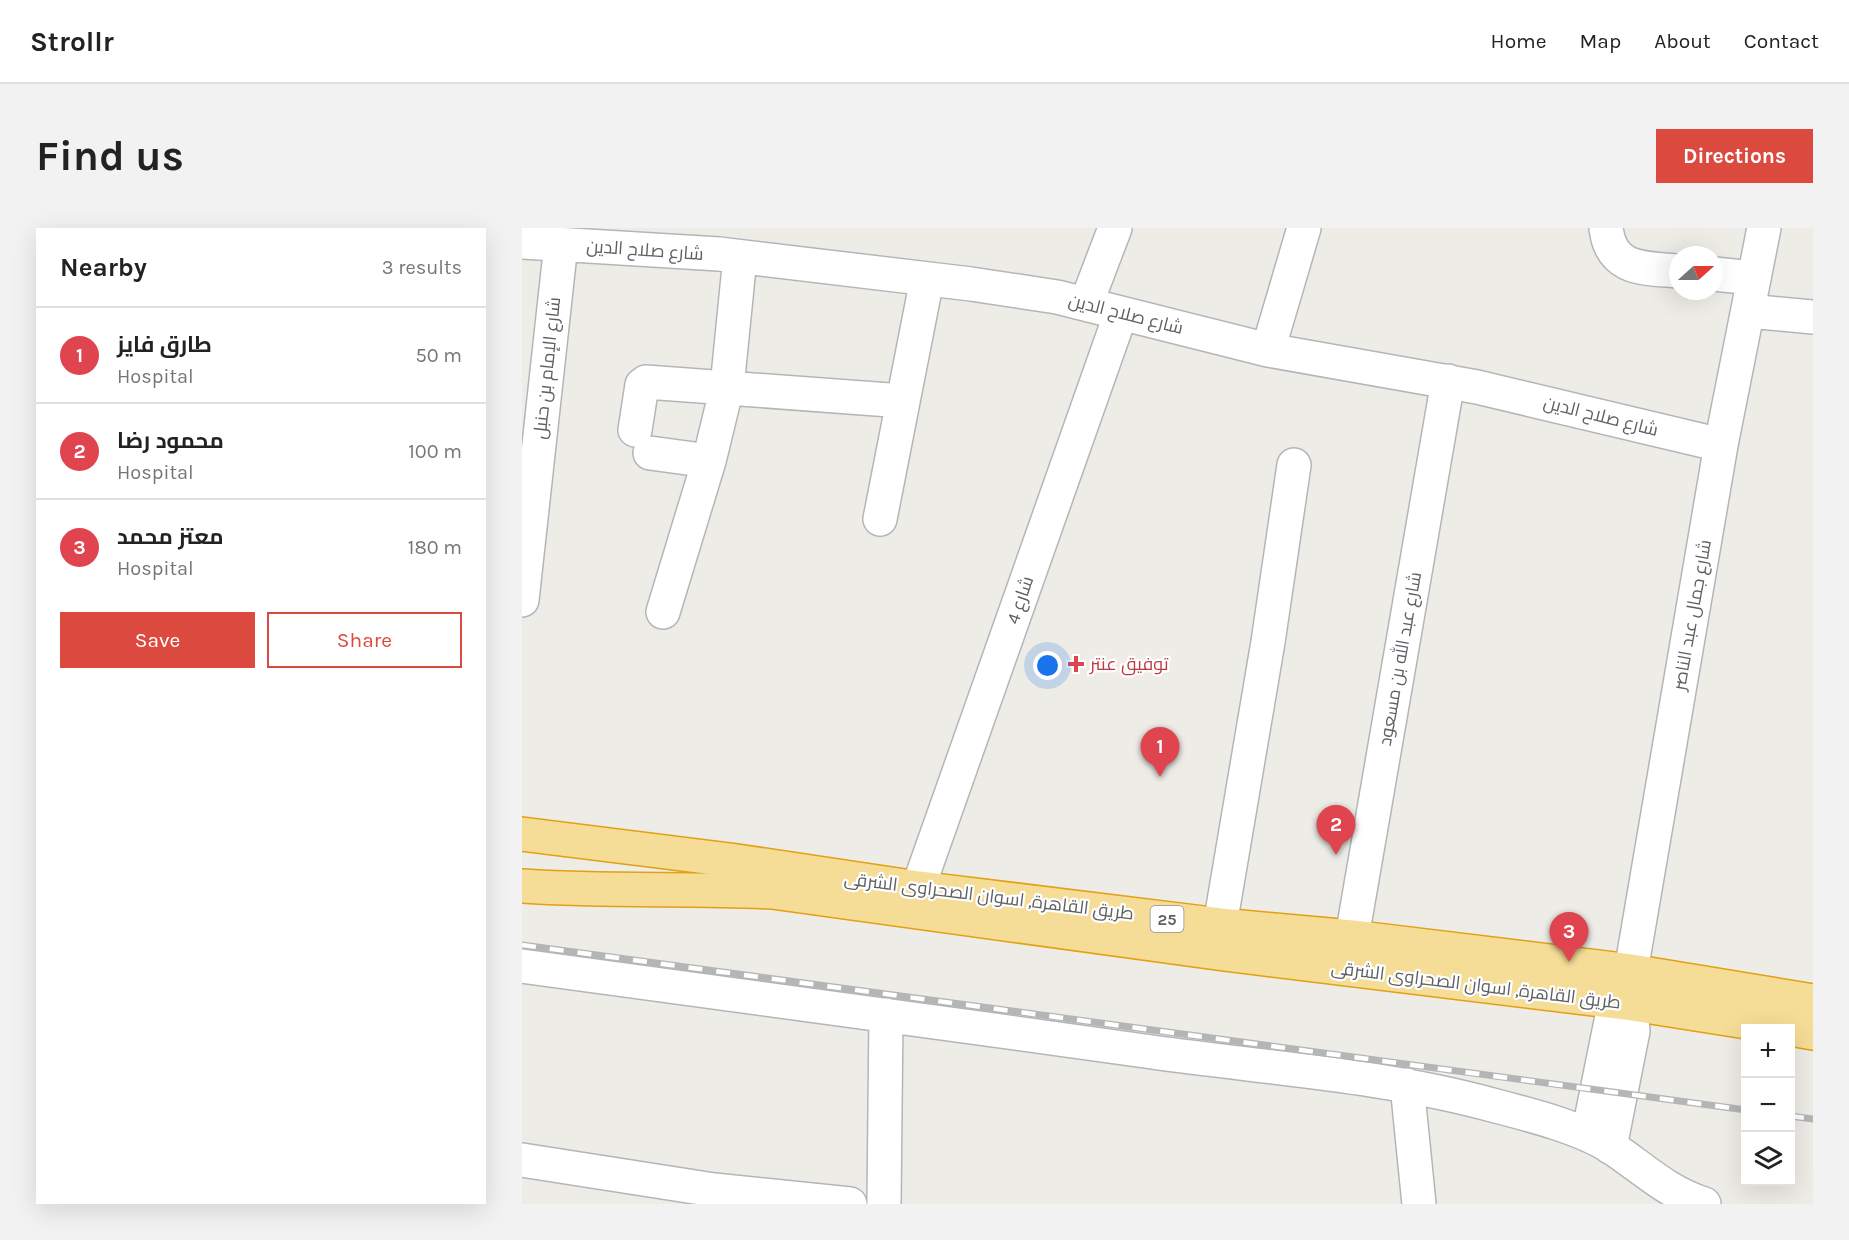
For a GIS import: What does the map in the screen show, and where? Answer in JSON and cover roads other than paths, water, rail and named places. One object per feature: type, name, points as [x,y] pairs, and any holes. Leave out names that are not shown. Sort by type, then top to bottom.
[{"type":"highway","name":"طريق القاهرة, اسوان الصحراوى الشرقى","points":[[522,834],[741,862],[918,888],[1220,925],[1352,937],[1629,987],[1766,1024]]},
{"type":"highway","points":[[577,890],[570,870],[574,849],[579,840]]},
{"type":"highway","name":"طريق القاهرة, اسوان الصحراوى الشرقى","points":[[522,886],[577,890],[772,892],[1213,953],[1813,1001]]},
{"type":"highway","points":[[1795,1030],[1813,1033]]},
{"type":"street","points":[[1086,304],[1115,228]]},
{"type":"street","points":[[1268,350],[1304,228]]},
{"type":"street","points":[[1606,228],[1608,242],[1624,263],[1636,268],[1669,270]]},
{"type":"street","name":"شارع جمال عبد الناصر","points":[[1599,1141],[1633,1031],[1629,987],[1721,445],[1764,228]]},
{"type":"street","name":"شارع صلاح الدين","points":[[522,242],[561,244],[633,238],[727,246],[927,279],[1024,292],[1086,304],[1268,350],[1448,381],[1721,445]]},
{"type":"street","name":"شارع الإمام بن حنبل","points":[[522,600],[561,244]]},
{"type":"street","points":[[663,612],[709,461],[726,387],[727,246]]},
{"type":"street","points":[[1723,275],[1753,278]]},
{"type":"street","points":[[880,519],[927,279]]},
{"type":"street","points":[[1748,311],[1813,317]]},
{"type":"street","name":"شارع 4","points":[[918,888],[1121,313]]},
{"type":"street","name":"شارع عبد الله بن مسعود","points":[[1352,937],[1448,381]]},
{"type":"street","points":[[709,461],[642,442],[644,383],[903,401]]},
{"type":"street","points":[[1220,925],[1268,642],[1294,465]]},
{"type":"street","points":[[522,966],[1211,1061],[1407,1084],[1498,1106],[1599,1141],[1656,1181],[1688,1199],[1704,1204]]},
{"type":"street","points":[[884,1204],[886,1015]]},
{"type":"street","points":[[1407,1084],[1419,1204]]},
{"type":"street","points":[[522,1160],[714,1190],[850,1204]]},
{"type":"railway","points":[[522,945],[1741,1109]]},
{"type":"railway","points":[[1795,1117],[1813,1119]]},
{"type":"place","name":"توفيق عنتر","points":[[1076,664]]},
{"type":"place","name":"طارق فايز","points":[[1160,777]]},
{"type":"place","name":"محمود رضا","points":[[1336,855]]},
{"type":"place","name":"معتز محمد","points":[[1569,962]]}]
